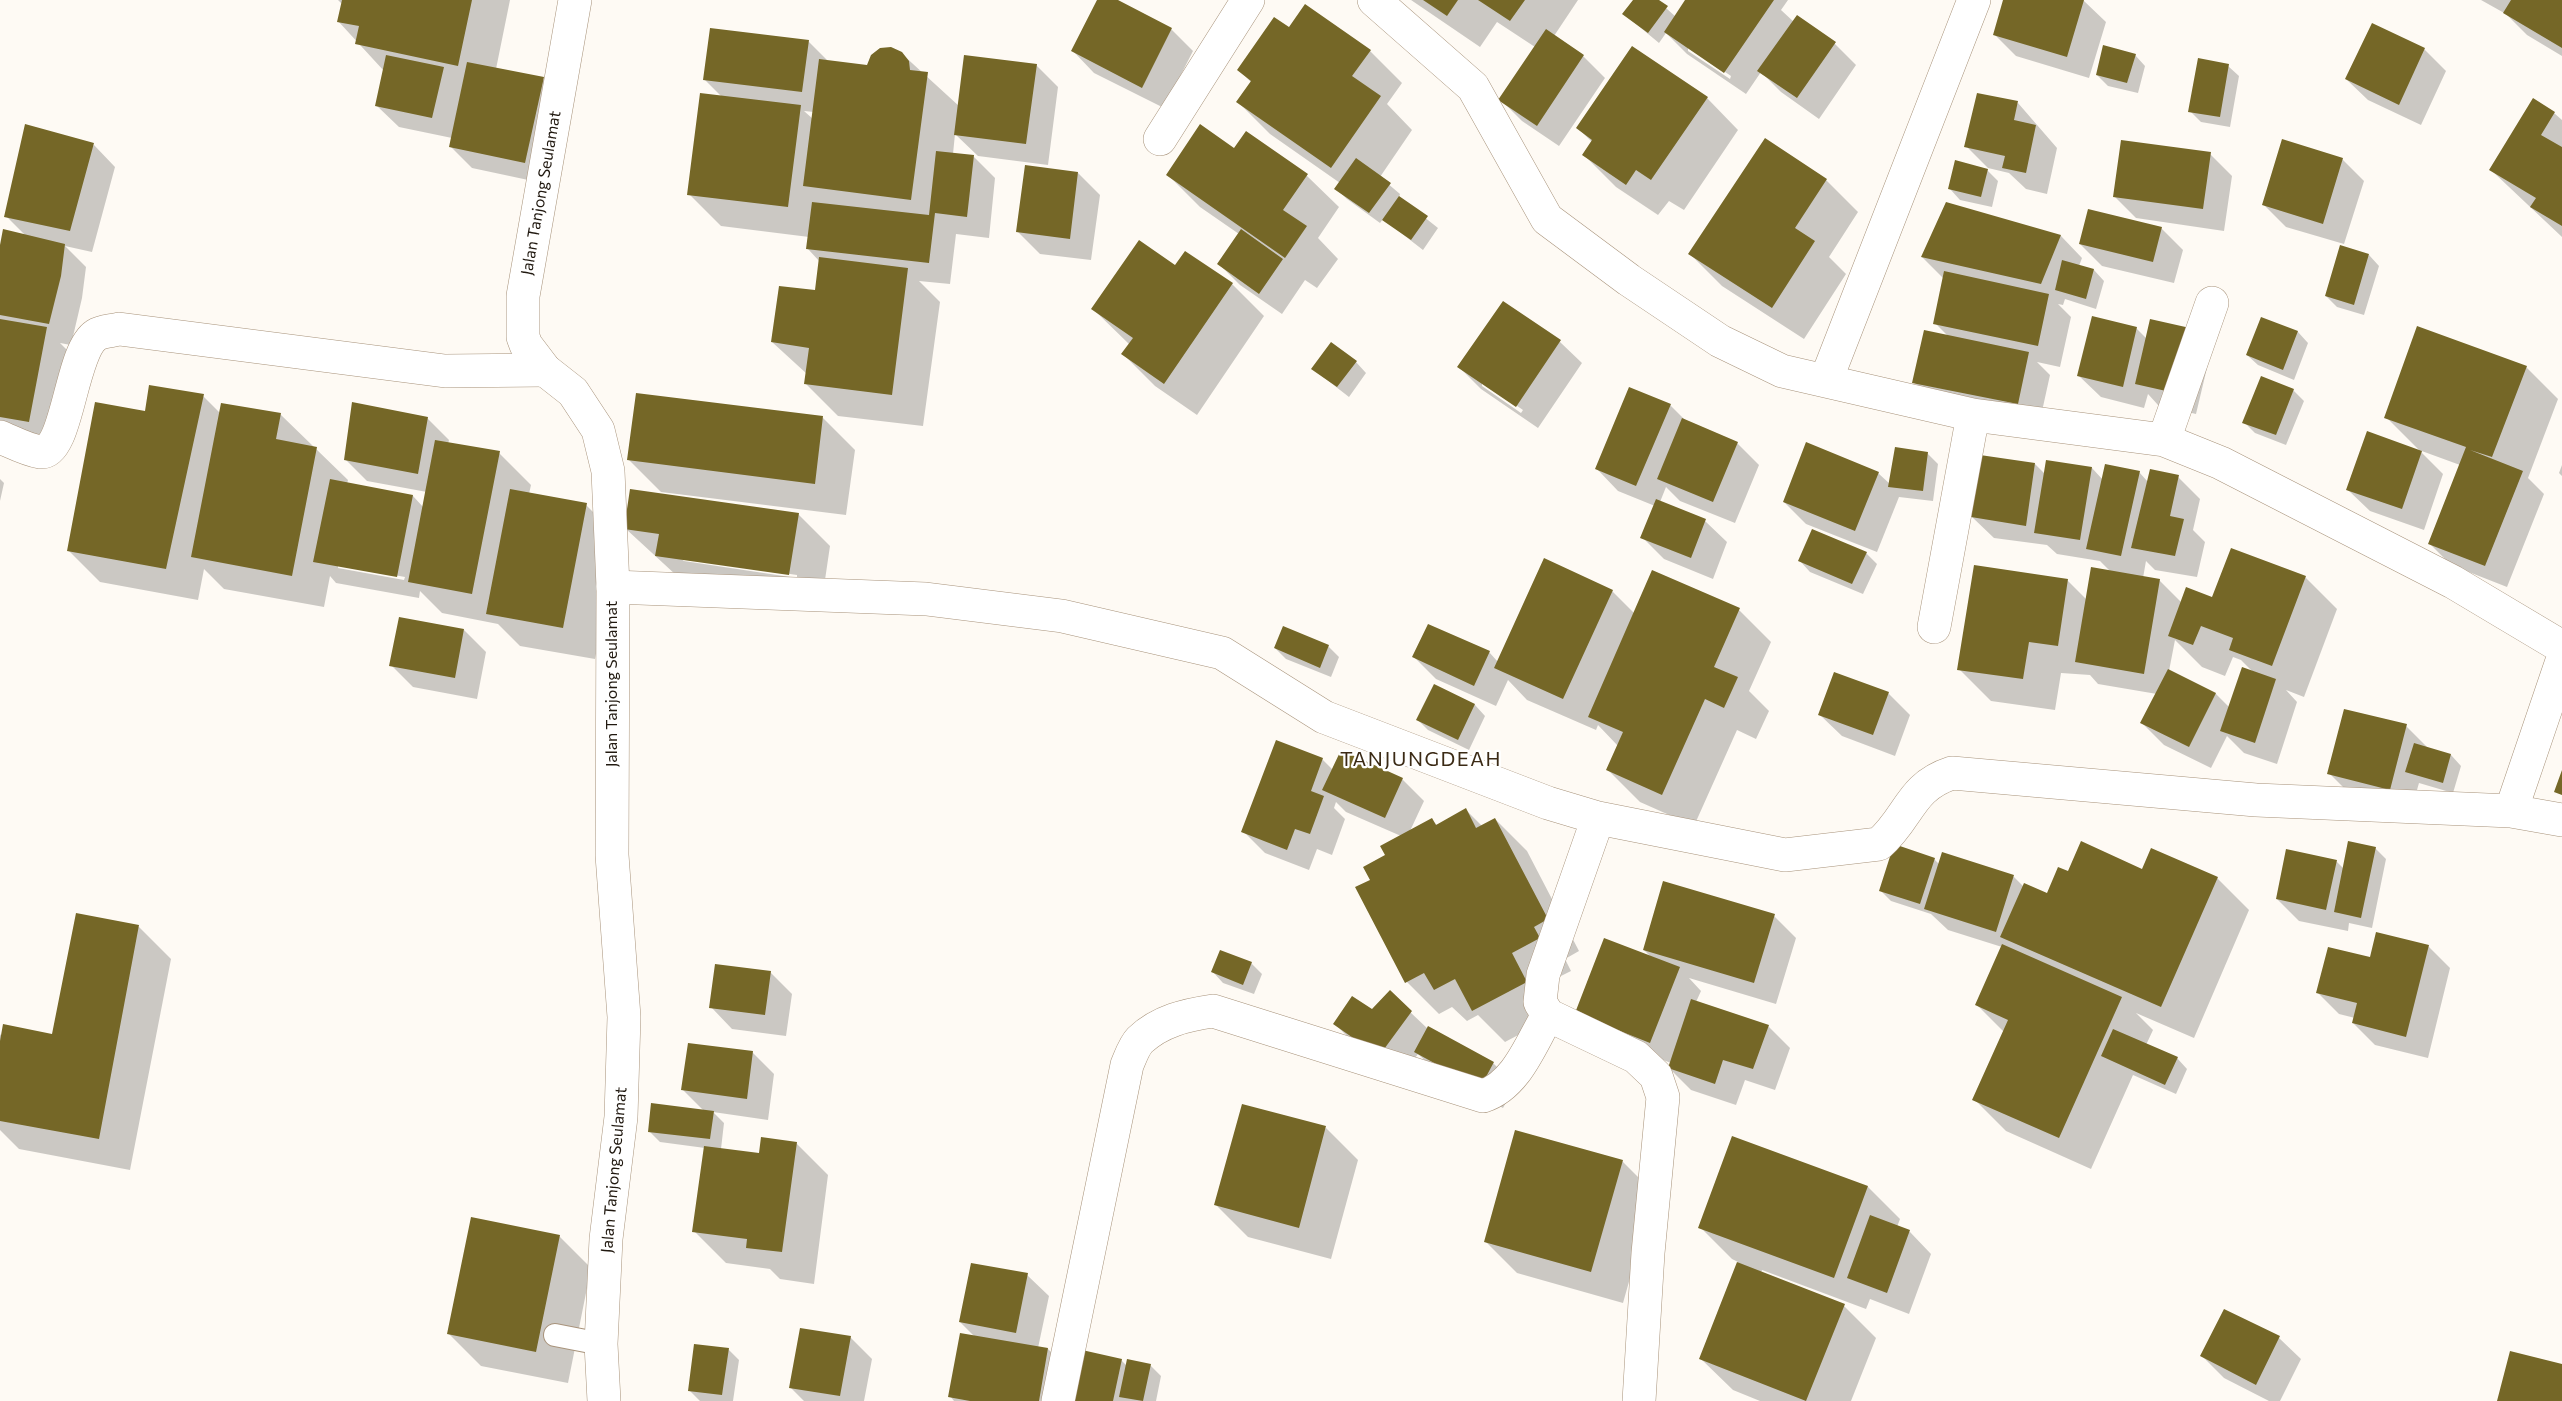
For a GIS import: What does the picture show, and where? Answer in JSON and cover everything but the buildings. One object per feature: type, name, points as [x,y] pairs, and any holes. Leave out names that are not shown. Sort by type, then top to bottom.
[{"type":"street","name":"Jalan Tanjong Seulamat","points":[[575,0],[523,296],[523,337],[526,345],[545,370],[573,392],[598,430],[608,471],[613,587],[612,855],[624,1017],[621,1117],[606,1239],[601,1344],[604,1401]]},
{"type":"street","points":[[1160,139],[1248,0]]},
{"type":"street","points":[[1374,0],[1473,87],[1547,219],[1629,280],[1720,341],[1782,371],[1973,415],[2164,440],[2221,463],[2453,582],[2562,647]]},
{"type":"street","points":[[1826,380],[1974,0]]},
{"type":"street","points":[[2164,440],[2212,303]]},
{"type":"street","points":[[0,437],[40,452],[47,450],[58,440],[76,371],[87,345],[96,335],[118,329],[445,371],[545,370]]},
{"type":"street","points":[[1934,627],[1973,415]]},
{"type":"street","points":[[613,587],[926,599],[1062,616],[1222,653],[1324,717],[1537,799],[1598,818],[1785,855],[1879,844],[1891,834],[1913,800],[1932,780],[1952,773],[2256,800],[2511,811],[2562,820]]},
{"type":"street","points":[[2511,811],[2562,661]]},
{"type":"street","points":[[1598,818],[1543,975],[1540,1002],[1548,1015],[1636,1057],[1656,1076],[1663,1097],[1648,1253],[1639,1401]]},
{"type":"street","points":[[1058,1401],[1126,1065],[1139,1041],[1164,1024],[1182,1016],[1213,1011],[1484,1096],[1498,1091],[1508,1082],[1548,1015]]},
{"type":"lane","points":[[555,1335],[601,1344]]},
{"type":"district","name":"TANJUNGDEAH","points":[[1421,759]]}]
